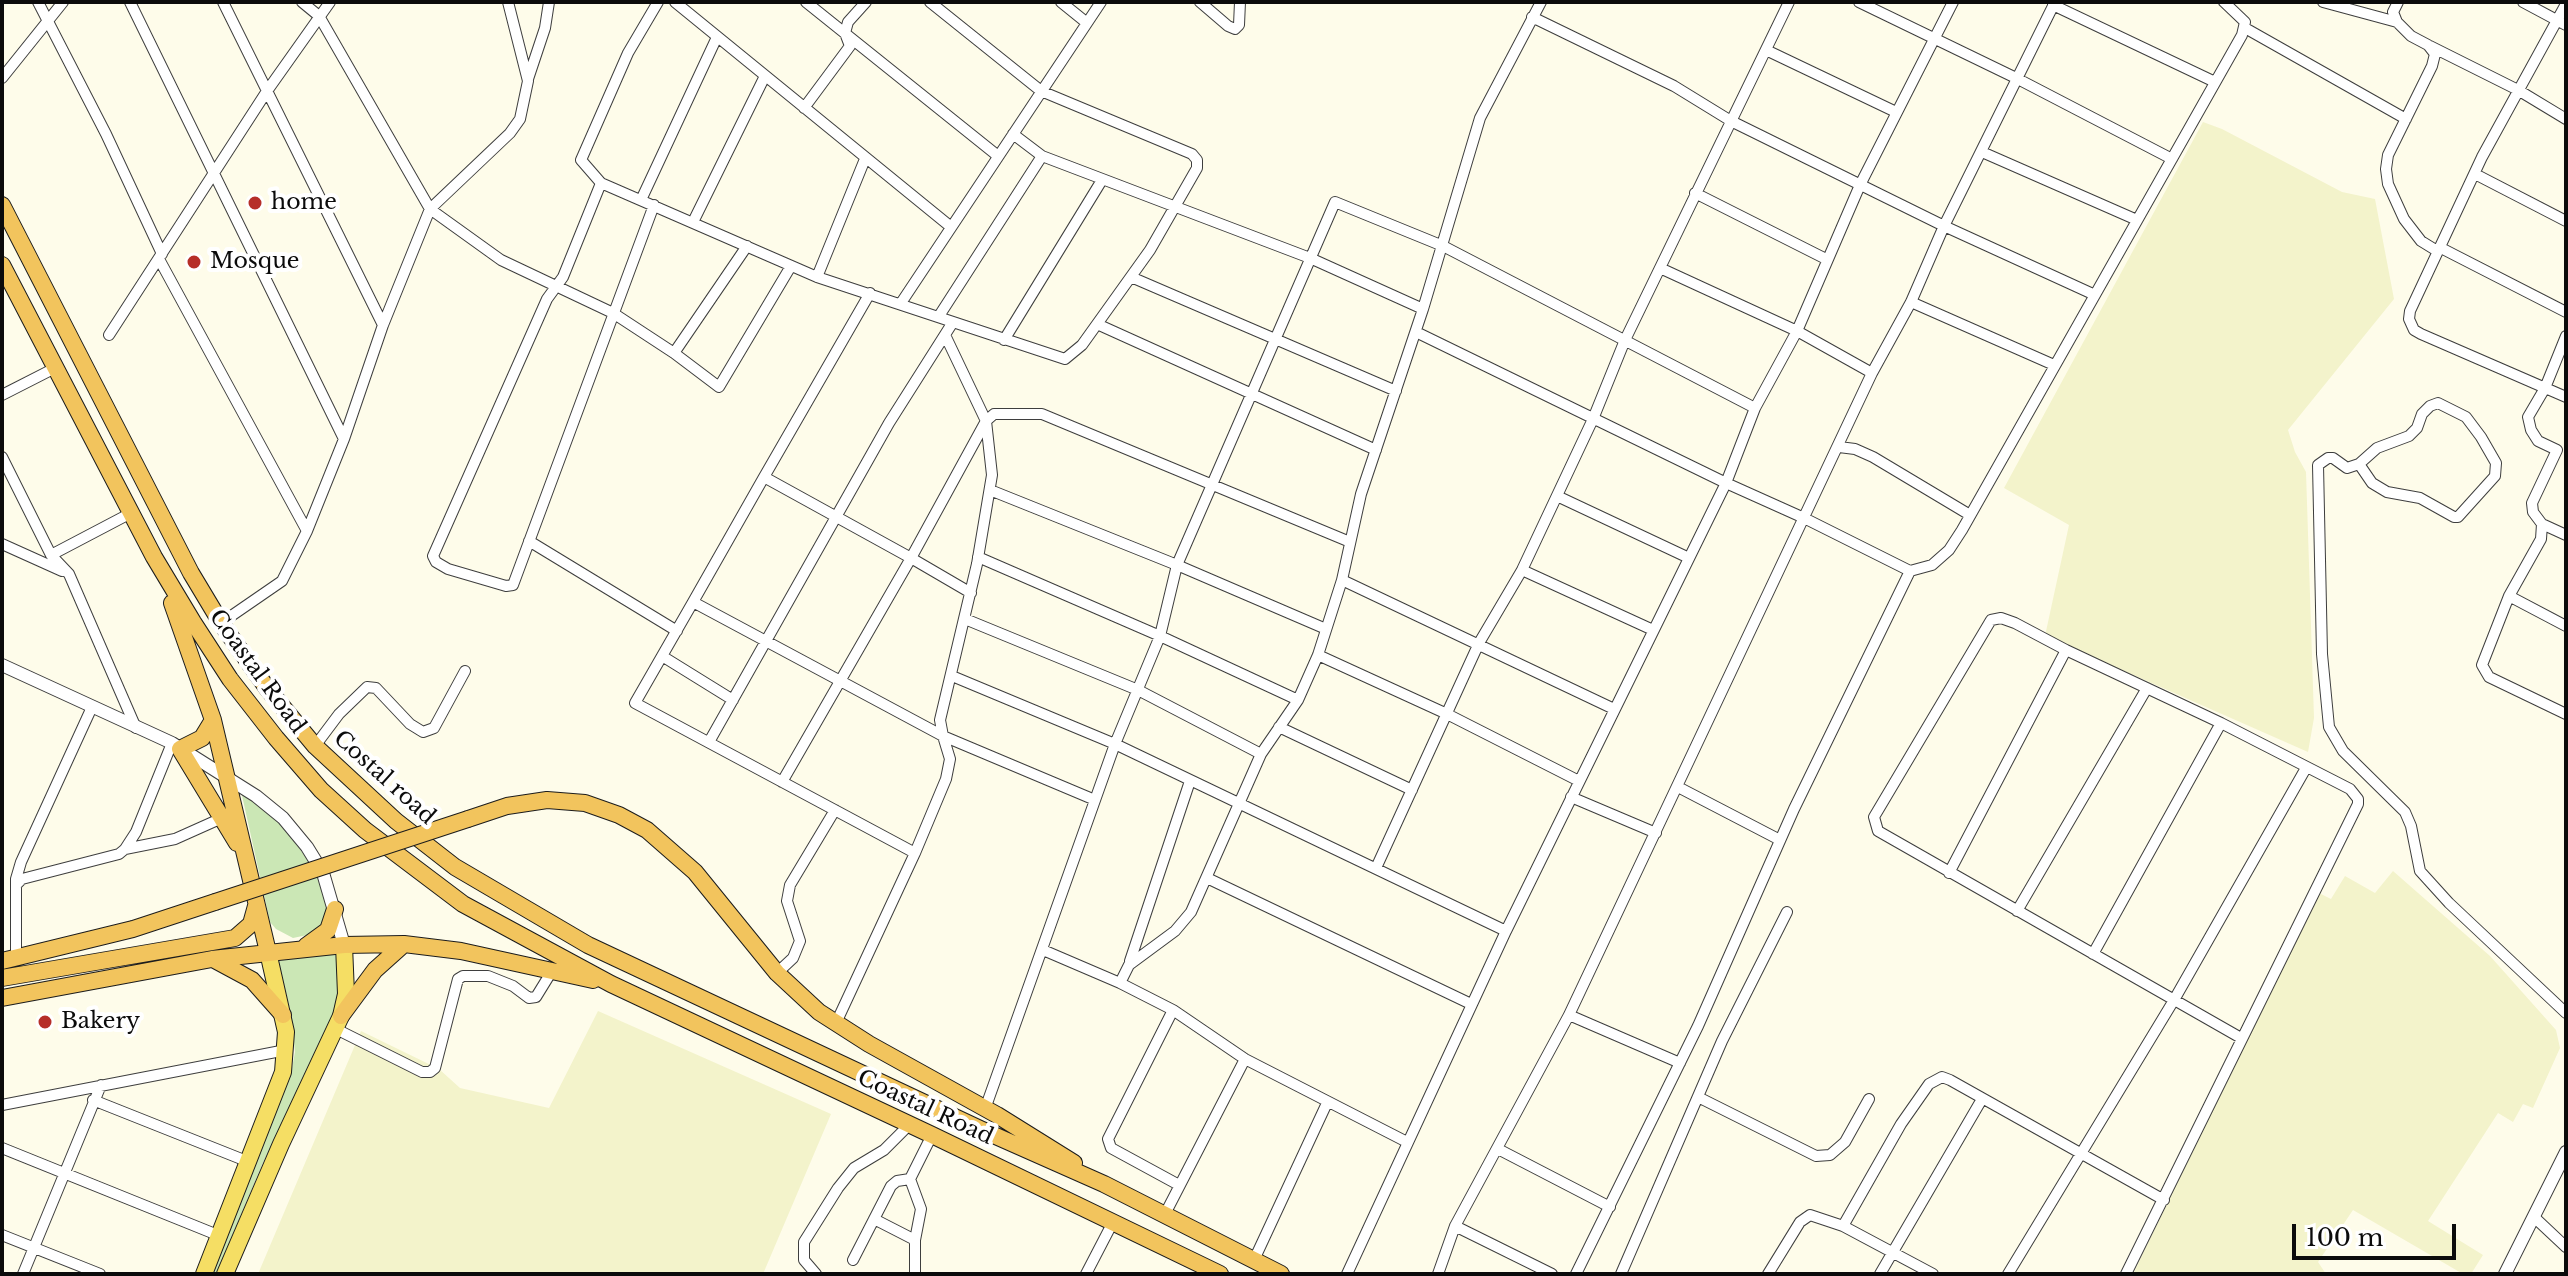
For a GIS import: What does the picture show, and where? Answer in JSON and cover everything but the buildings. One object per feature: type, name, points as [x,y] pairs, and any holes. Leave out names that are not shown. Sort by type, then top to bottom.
[{"type":"highway","name":"Costal road","points":[[2,205],[183,559],[221,623],[267,688],[315,746],[396,821],[455,867],[588,945],[1104,1184]]},
{"type":"highway","name":"Coastal Road","points":[[2,265],[154,557],[230,679],[321,790],[365,830],[463,904],[611,984],[1219,1274]]},
{"type":"highway","points":[[154,557],[199,673],[213,720],[268,952]]},
{"type":"highway","points":[[213,720],[202,738],[176,746],[244,855]]},
{"type":"highway","points":[[9,960],[133,929],[507,806],[547,800],[585,803],[619,815],[647,830],[695,872],[777,973],[819,1012],[1056,1150],[1104,1184],[1281,1274]]},
{"type":"highway","points":[[2,978],[235,938],[251,924],[256,904]]},
{"type":"highway","points":[[301,948],[324,935],[332,923],[335,909]]},
{"type":"highway","name":"Coastal Road","points":[[2,998],[212,959],[344,945],[404,944],[486,956],[611,984]]},
{"type":"highway","points":[[339,1023],[375,970],[404,944]]},
{"type":"highway","points":[[212,959],[252,980],[275,1002],[283,1015]]},
{"type":"main road","points":[[225,1274],[281,1144],[339,1023],[346,994],[344,945]]},
{"type":"main road","points":[[204,1274],[280,1083],[286,1050],[283,1015],[268,952]]},
{"type":"street","points":[[38,2],[106,134],[161,256],[307,531]]},
{"type":"street","points":[[2,78],[63,2]]},
{"type":"street","points":[[130,2],[344,439]]},
{"type":"street","points":[[223,2],[383,325]]},
{"type":"street","points":[[302,2],[319,16],[430,209],[501,260],[613,313],[719,387],[791,266]]},
{"type":"street","points":[[109,335],[267,91],[330,2]]},
{"type":"street","points":[[508,2],[528,81]]},
{"type":"street","points":[[221,623],[282,581],[307,531],[344,439],[383,325],[430,209],[510,133],[520,119],[549,2]]},
{"type":"street","points":[[658,2],[628,53],[581,160],[601,183],[817,277],[1065,359],[1082,345],[1131,277],[1176,206],[1197,168],[1197,160],[1192,154],[1041,91],[930,2]]},
{"type":"street","points":[[675,2],[951,227]]},
{"type":"street","points":[[806,2],[998,156]]},
{"type":"street","points":[[804,108],[850,46],[845,33],[848,22],[866,2]]},
{"type":"street","points":[[1061,2],[1087,23]]},
{"type":"street","points":[[901,303],[1101,2]]},
{"type":"street","points":[[1200,2],[1235,29],[1239,25],[1240,2]]},
{"type":"street","points":[[1129,965],[1175,931],[1191,912],[1261,754],[1298,700],[1318,655],[1342,580],[1361,494],[1416,332],[1480,118],[1541,2]]},
{"type":"street","points":[[1376,868],[1479,643],[1522,570],[1593,419],[1625,340],[1789,2]]},
{"type":"street","points":[[1859,2],[2016,78],[2172,159]]},
{"type":"street","points":[[1347,1274],[1471,1004],[1726,483],[1755,408],[1797,331],[1860,185],[1953,2]]},
{"type":"street","points":[[1416,332],[1910,571],[1932,565],[1942,558],[1970,515],[2245,28],[2241,17],[2224,2]]},
{"type":"street","points":[[2323,2],[2397,22]]},
{"type":"street","points":[[2398,2],[2393,12],[2397,22],[2411,36],[2518,90],[2566,119]]},
{"type":"street","points":[[2523,2],[2561,22]]},
{"type":"street","points":[[1438,1274],[1455,1226],[1569,1015],[1872,373],[1911,302],[1944,226],[2054,3],[2215,82]]},
{"type":"street","points":[[2566,4],[2561,22],[2518,90],[2475,174],[2410,311],[2409,319],[2414,330],[2566,397]]},
{"type":"street","points":[[1532,17],[1674,86],[1731,121],[1860,185],[2095,295]]},
{"type":"street","points":[[2245,28],[2406,119]]},
{"type":"street","points":[[641,200],[717,37]]},
{"type":"street","points":[[2428,45],[2435,54],[2432,66],[2388,155],[2386,169],[2388,184],[2404,219],[2421,241],[2434,249],[2441,248],[2566,312]]},
{"type":"street","points":[[1766,50],[1896,112]]},
{"type":"street","points":[[693,222],[765,76]]},
{"type":"street","points":[[1013,134],[1042,156],[1310,258],[1423,309]]},
{"type":"street","points":[[1982,152],[2137,220]]},
{"type":"street","points":[[939,316],[1042,156]]},
{"type":"street","points":[[817,277],[865,159]]},
{"type":"street","points":[[2475,174],[2566,221]]},
{"type":"street","points":[[1004,340],[1102,180]]},
{"type":"street","points":[[601,183],[563,277],[547,299],[433,556],[436,562],[448,569],[506,586],[513,585],[654,205]]},
{"type":"street","points":[[1695,193],[1826,259]]},
{"type":"street","points":[[985,1109],[1115,744],[1160,636],[1177,565],[1335,202],[1443,246],[1755,408]]},
{"type":"street","points":[[674,353],[747,246]]},
{"type":"street","points":[[1660,268],[1797,331],[1872,373]]},
{"type":"street","points":[[1131,277],[1396,391]]},
{"type":"street","points":[[870,293],[635,703],[915,853]]},
{"type":"street","points":[[1911,302],[2054,365]]},
{"type":"street","points":[[709,742],[889,423],[953,322]]},
{"type":"street","points":[[1097,324],[1376,450]]},
{"type":"street","points":[[836,1023],[915,853],[946,779],[950,759],[940,720],[971,593],[992,475],[986,421],[945,335]]},
{"type":"street","points":[[2566,336],[2545,388],[2528,417],[2538,441],[2562,452],[2532,503],[2533,512],[2542,524],[2566,535]]},
{"type":"street","points":[[2,395],[55,368]]},
{"type":"street","points":[[2359,464],[2372,483],[2387,492],[2420,498],[2458,517],[2495,476],[2496,463],[2466,417],[2438,403],[2422,414],[2417,428],[2409,436],[2377,448],[2359,464],[2347,468],[2328,458],[2318,465],[2322,654],[2329,727],[2343,751],[2405,812],[2420,871],[2449,903],[2566,1013]]},
{"type":"street","points":[[782,782],[986,421],[994,414],[1042,414],[1350,542]]},
{"type":"street","points":[[1839,447],[1855,449],[1873,457],[1970,515]]},
{"type":"street","points":[[2,457],[51,555],[69,574],[136,728]]},
{"type":"street","points":[[2,474],[13,479]]},
{"type":"street","points":[[764,477],[837,515],[971,593]]},
{"type":"street","points":[[990,490],[1326,629]]},
{"type":"street","points":[[1557,496],[1689,558]]},
{"type":"street","points":[[51,555],[131,513]]},
{"type":"street","points":[[2542,524],[2541,539],[2509,596],[2485,655],[2483,671],[2489,677],[2566,714]]},
{"type":"street","points":[[529,541],[677,631]]},
{"type":"street","points":[[2,544],[69,574]]},
{"type":"street","points":[[978,557],[1298,700]]},
{"type":"street","points":[[1522,570],[1653,630]]},
{"type":"street","points":[[1576,1274],[1680,1063],[1780,840],[1910,571]]},
{"type":"street","points":[[1342,580],[1614,709]]},
{"type":"street","points":[[2509,596],[2566,626]]},
{"type":"street","points":[[693,602],[943,736],[1095,800]]},
{"type":"street","points":[[2126,1274],[2358,804],[2356,795],[2350,789],[2221,723],[2015,623],[2001,618],[1991,620],[1874,817],[1875,825],[1883,836],[2241,1038]]},
{"type":"street","points":[[965,619],[1138,690],[1261,754]]},
{"type":"street","points":[[1949,873],[2066,650]]},
{"type":"street","points":[[1318,655],[1447,714],[1579,781]]},
{"type":"street","points":[[662,656],[733,700]]},
{"type":"street","points":[[2,665],[176,746],[228,777],[283,818],[323,873],[344,945]]},
{"type":"street","points":[[315,746],[339,714],[367,687],[376,688],[410,724],[423,732],[434,728],[465,671]]},
{"type":"street","points":[[952,676],[1115,744],[1506,931]]},
{"type":"street","points":[[2017,911],[2147,688]]},
{"type":"street","points":[[9,960],[17,884],[26,851],[92,707]]},
{"type":"street","points":[[2093,954],[2221,723]]},
{"type":"street","points":[[1279,727],[1412,790]]},
{"type":"street","points":[[17,884],[22,879],[119,854],[125,849],[176,746]]},
{"type":"street","points":[[2008,1274],[2174,1000],[2306,768]]},
{"type":"street","points":[[1120,983],[1129,965],[1190,781]]},
{"type":"street","points":[[1678,787],[1780,840]]},
{"type":"street","points":[[1571,797],[1656,833]]},
{"type":"street","points":[[777,973],[793,958],[800,941],[787,901],[790,885],[835,810]]},
{"type":"street","points":[[125,849],[175,839],[222,818]]},
{"type":"street","points":[[1207,878],[1471,1004]]},
{"type":"street","points":[[1621,1274],[1722,1041],[1787,912]]},
{"type":"street","points":[[1043,950],[1173,1010],[1245,1059],[1407,1142]]},
{"type":"street","points":[[339,1023],[422,1072],[430,1072],[435,1068],[458,979],[463,976],[488,976],[513,986],[529,998],[536,997],[552,971]]},
{"type":"street","points":[[1173,1010],[1108,1139],[1111,1148],[1179,1185]]},
{"type":"street","points":[[1569,1015],[1680,1063]]},
{"type":"street","points":[[2,1105],[286,1050]]},
{"type":"street","points":[[1164,1216],[1245,1059]]},
{"type":"street","points":[[1843,1226],[1901,1124],[1929,1084],[1942,1077],[2164,1200]]},
{"type":"street","points":[[23,1274],[101,1085]]},
{"type":"street","points":[[1698,1097],[1816,1156],[1830,1155],[1845,1142],[1869,1099]]},
{"type":"street","points":[[1880,1274],[1982,1099]]},
{"type":"street","points":[[93,1100],[249,1162]]},
{"type":"street","points":[[1254,1260],[1327,1103]]},
{"type":"street","points":[[816,1274],[804,1260],[804,1242],[848,1175],[862,1162],[897,1140],[910,1124]]},
{"type":"street","points":[[915,1274],[915,1240],[921,1209],[910,1179],[932,1135]]},
{"type":"street","points":[[2,1148],[220,1236]]},
{"type":"street","points":[[1498,1149],[1610,1207]]},
{"type":"street","points":[[2505,1274],[2566,1152]]},
{"type":"street","points":[[853,1260],[891,1186],[897,1181],[910,1179]]},
{"type":"street","points":[[1768,1274],[1804,1217],[1810,1215],[1843,1226],[1933,1274]]},
{"type":"street","points":[[2534,1217],[2566,1247]]},
{"type":"street","points":[[874,1219],[915,1240]]},
{"type":"street","points":[[1086,1274],[1113,1222]]},
{"type":"street","points":[[1455,1226],[1552,1274]]},
{"type":"street","points":[[2,1235],[100,1274]]},
{"type":"green space","points":[[2203,122],[2342,192],[2375,199],[2394,299],[2288,430],[2306,472],[2314,718],[2308,752],[2045,636],[2069,525],[2004,488]]},
{"type":"green space","points":[[241,791],[276,817],[314,868],[325,890],[329,910],[320,928],[312,934],[293,938],[270,922]]},
{"type":"green space","points":[[2393,871],[2490,956],[2556,1030],[2560,1048],[2533,1108],[2523,1104],[2513,1122],[2498,1113],[2428,1221],[2483,1255],[2471,1274],[2463,1274],[2353,1210],[2318,1262],[2326,1274],[2133,1274],[2317,892],[2331,899],[2345,876],[2375,893]]},
{"type":"green space","points":[[337,952],[340,988],[335,1012],[262,1165],[216,1274],[208,1274],[292,1068],[295,1052],[291,1014],[278,959]]},
{"type":"green space","points":[[598,1011],[831,1114],[763,1274],[258,1274],[361,1031],[439,1069],[460,1088],[549,1108]]},
{"type":"place","name":"home","points":[[255,203]]},
{"type":"place","name":"Mosque","points":[[194,262]]},
{"type":"place","name":"Bakery","points":[[45,1022]]}]
